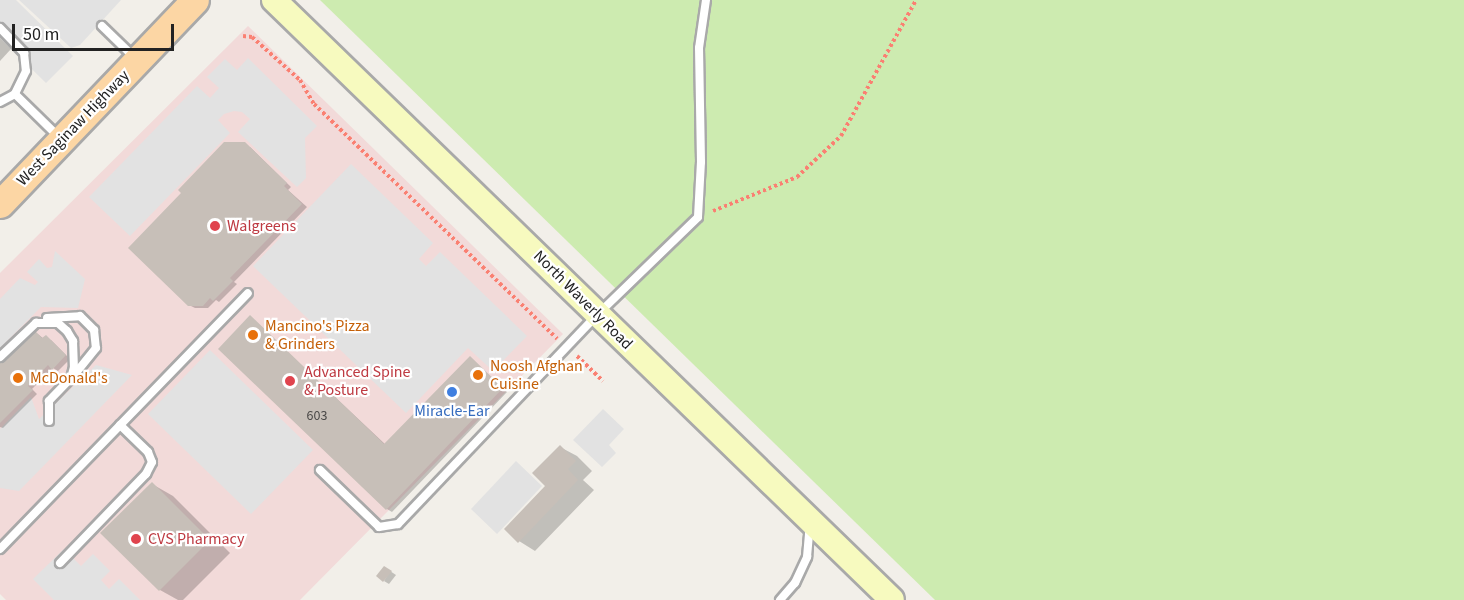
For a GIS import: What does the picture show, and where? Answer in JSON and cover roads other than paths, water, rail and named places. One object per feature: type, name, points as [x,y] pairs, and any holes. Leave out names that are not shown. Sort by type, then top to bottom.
[{"type":"main road","name":"West Saginaw Highway","points":[[0,204],[195,0]]},
{"type":"main road","name":"North Waverly Road","points":[[274,0],[892,600]]},
{"type":"lane","points":[[320,470],[379,526],[398,524],[598,314],[699,217],[701,162],[699,48],[706,0]]},
{"type":"lane","points":[[102,26],[138,60]]},
{"type":"lane","points":[[0,28],[24,52],[26,71],[15,94],[0,102]]},
{"type":"lane","points":[[15,94],[62,139]]},
{"type":"lane","points":[[0,549],[248,293]]},
{"type":"lane","points":[[0,357],[36,323],[48,317],[80,316],[93,330],[96,348],[49,401],[49,421]]},
{"type":"lane","points":[[36,323],[58,323],[67,331],[73,341],[71,378]]},
{"type":"lane","points":[[60,563],[146,474],[152,462],[148,452],[120,425]]},
{"type":"lane","points":[[780,600],[795,583],[807,557],[810,522]]},
{"type":"place","name":"Walgreens","points":[[215,226]]},
{"type":"place","name":"Mancino's Pizza & Grinders","points":[[253,335]]},
{"type":"place","name":"Noosh Afghan Cuisine","points":[[478,375]]},
{"type":"place","name":"McDonald's","points":[[18,378]]},
{"type":"place","name":"Advanced Spine & Posture","points":[[290,381]]},
{"type":"place","name":"Miracle-Ear","points":[[452,392]]},
{"type":"place","name":"CVS Pharmacy","points":[[136,539]]}]
